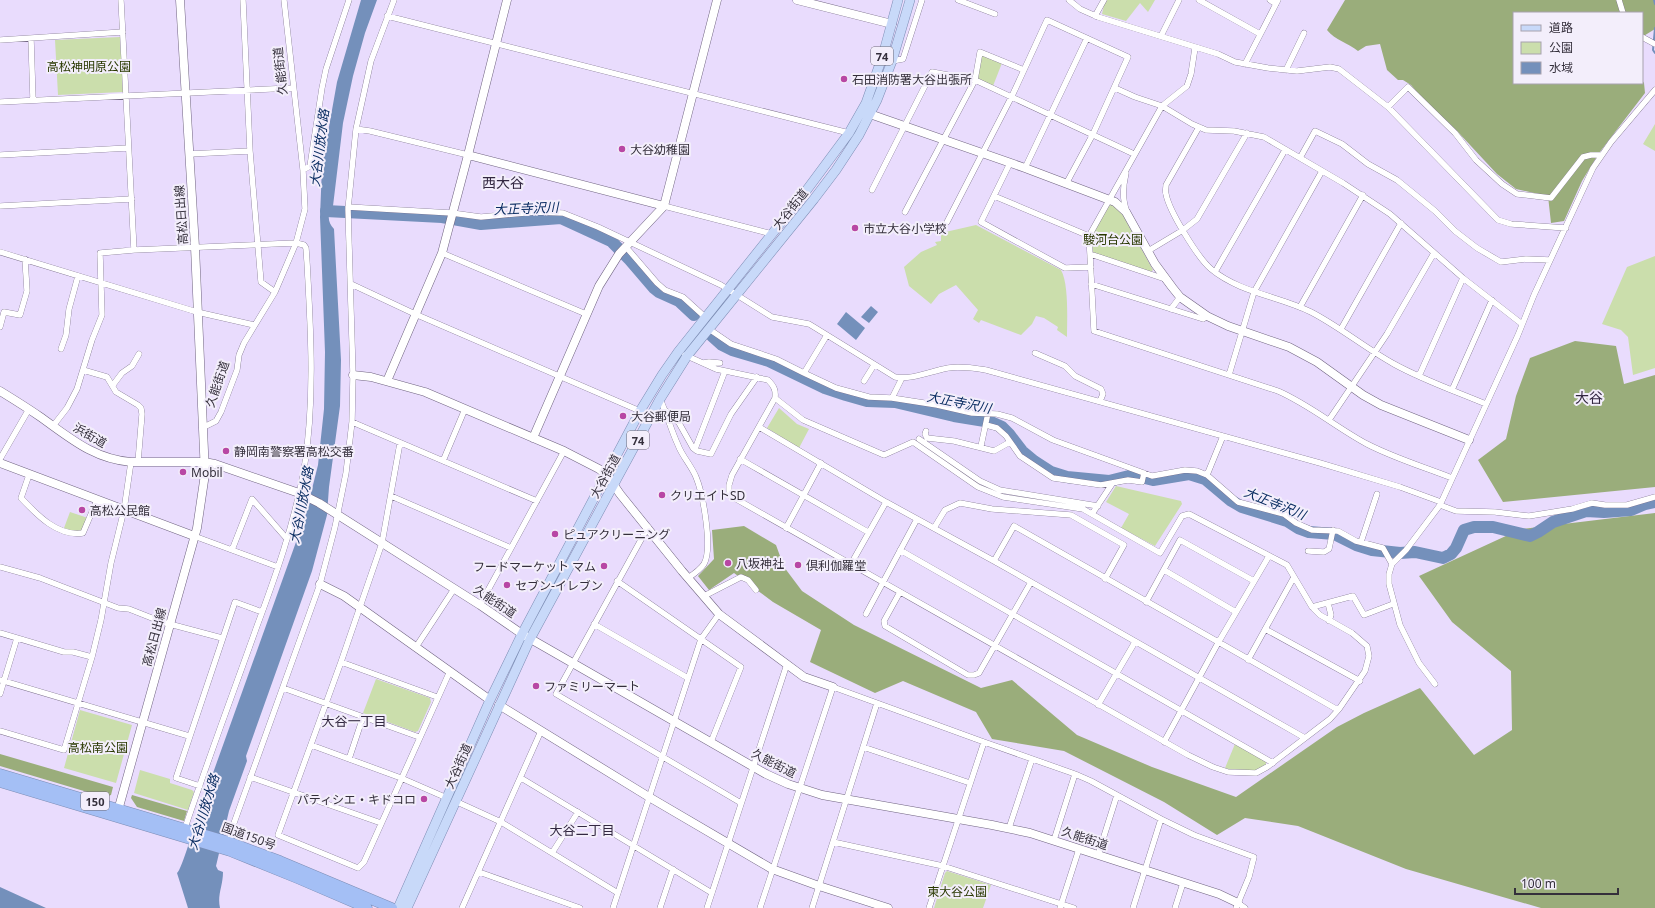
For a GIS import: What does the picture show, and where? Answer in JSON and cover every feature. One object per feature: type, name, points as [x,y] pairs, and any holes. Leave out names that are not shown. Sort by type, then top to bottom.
[{"type":"highway","name":"国道150号","points":[[0,774],[117,812]]},
{"type":"highway","name":"国道150号","points":[[0,782],[117,812],[224,843],[280,861],[392,908]]},
{"type":"highway","name":"国道150号","points":[[224,843],[297,878],[367,908]]},
{"type":"main road","name":"大谷街道","points":[[398,908],[499,706],[526,636],[606,475],[640,411],[678,352],[815,179],[849,133],[862,111],[883,55],[898,0]]},
{"type":"main road","name":"大谷街道","points":[[407,908],[490,700],[614,484],[660,399],[687,356],[836,170],[871,114],[892,61],[910,0]]},
{"type":"street","points":[[121,0],[134,250]]},
{"type":"street","name":"高松日出線","points":[[180,0],[195,247],[202,428]]},
{"type":"street","points":[[243,0],[250,150],[261,282],[275,292]]},
{"type":"street","name":"久能街道","points":[[202,428],[216,420],[221,412],[237,370],[239,355],[254,325],[275,292],[296,243],[305,209],[303,170],[284,0]]},
{"type":"street","points":[[303,170],[310,166],[325,76],[336,37],[349,0]]},
{"type":"street","points":[[224,843],[234,822],[320,584],[329,554],[338,514],[346,473],[352,422],[353,375],[348,210],[356,129],[371,61],[394,0]]},
{"type":"street","points":[[387,381],[442,253],[507,0]]},
{"type":"street","points":[[533,438],[599,286],[624,248],[664,206],[717,0]]},
{"type":"street","points":[[797,0],[892,24]]},
{"type":"street","points":[[892,61],[903,59],[922,0]]},
{"type":"street","points":[[958,0],[995,14]]},
{"type":"street","points":[[1069,0],[1080,9],[1095,16],[1218,54],[1235,62],[1286,70],[1305,71],[1335,67],[1388,107],[1498,220],[1511,224],[1566,228]]},
{"type":"street","points":[[1095,16],[1104,0]]},
{"type":"street","points":[[1160,36],[1179,0]]},
{"type":"street","points":[[1199,0],[1260,34]]},
{"type":"street","points":[[1245,64],[1277,2],[1270,0]]},
{"type":"street","points":[[1619,0],[1623,12]]},
{"type":"street","points":[[387,16],[849,133]]},
{"type":"street","points":[[947,222],[1012,96],[1047,20],[1128,58],[1093,134],[1066,184]]},
{"type":"street","points":[[0,40],[123,32]]},
{"type":"street","points":[[1286,70],[1304,34]]},
{"type":"street","points":[[31,38],[33,100]]},
{"type":"street","points":[[1025,168],[1087,38]]},
{"type":"street","points":[[1643,38],[1655,44]]},
{"type":"street","points":[[1195,48],[1191,74],[1187,86],[1162,106],[1089,236],[1094,331],[1278,391],[1294,398],[1368,445],[1452,478]]},
{"type":"street","points":[[905,212],[975,80],[980,52],[1024,70]]},
{"type":"street","points":[[872,190],[932,72],[975,80],[1134,154]]},
{"type":"street","points":[[1388,107],[1408,87],[1455,133],[1476,160],[1502,184],[1517,194],[1551,198],[1583,157],[1601,155]]},
{"type":"street","points":[[0,102],[293,88]]},
{"type":"street","points":[[1115,88],[1135,97],[1162,106],[1206,130],[1247,133],[1264,137],[1378,205],[1401,223],[1463,278],[1522,324]]},
{"type":"street","points":[[1435,684],[1423,669],[1400,625],[1393,604],[1388,579],[1392,564],[1406,550],[1440,504],[1593,168],[1611,142],[1655,90]]},
{"type":"street","points":[[862,111],[1025,168],[1110,200],[1120,205],[1130,218]]},
{"type":"street","points":[[1199,127],[1166,186],[1166,193],[1168,201],[1183,230],[1204,263],[1233,283],[1254,292],[1300,307],[1341,329],[1393,363],[1419,376],[1486,404]]},
{"type":"street","points":[[356,129],[370,131],[468,155],[772,234]]},
{"type":"street","points":[[1300,158],[1315,131],[1326,135],[1342,144],[1368,164],[1397,180],[1472,244],[1501,262],[1526,259],[1550,260]]},
{"type":"street","points":[[1148,251],[1198,219],[1247,133]]},
{"type":"street","points":[[0,155],[128,148]]},
{"type":"street","points":[[189,154],[250,150]]},
{"type":"street","points":[[1215,272],[1285,150]]},
{"type":"street","points":[[1134,154],[1124,185],[1124,204],[1130,218],[1165,280],[1180,297],[1207,316],[1242,331],[1289,347],[1313,359],[1352,387],[1389,409],[1469,440]]},
{"type":"street","points":[[1010,163],[981,222],[1065,268],[1091,267]]},
{"type":"street","points":[[1229,375],[1254,292],[1322,171]]},
{"type":"street","points":[[1300,307],[1363,195]]},
{"type":"street","points":[[994,196],[1089,236]]},
{"type":"street","points":[[0,206],[132,199]]},
{"type":"street","points":[[348,210],[451,217],[481,217],[536,212],[563,214],[624,248],[727,289],[772,317],[809,324],[896,377],[902,378],[964,366],[986,370],[1345,470],[1456,511],[1495,512],[1529,516],[1592,503],[1605,505],[1627,505],[1655,497]]},
{"type":"street","points":[[1341,329],[1401,223]]},
{"type":"street","points":[[53,426],[67,408],[77,389],[92,340],[102,314],[100,253],[134,250],[296,243],[304,246],[306,251],[312,370],[308,436],[304,470],[292,524],[200,786],[187,832]]},
{"type":"street","points":[[624,248],[657,284],[665,290],[682,297],[705,317]]},
{"type":"street","points":[[0,252],[197,312],[254,325]]},
{"type":"street","points":[[1329,420],[1376,352],[1434,252]]},
{"type":"street","points":[[442,253],[586,314]]},
{"type":"street","points":[[1090,254],[1165,280]]},
{"type":"street","points":[[0,327],[4,312],[20,315],[26,291],[25,259]]},
{"type":"street","points":[[61,349],[66,335],[68,309],[78,276]]},
{"type":"street","points":[[1419,376],[1463,278]]},
{"type":"street","points":[[351,284],[415,314],[640,411]]},
{"type":"street","points":[[1091,284],[1202,319],[1207,316]]},
{"type":"street","points":[[1171,309],[1180,297]]},
{"type":"street","points":[[1452,390],[1492,300]]},
{"type":"street","points":[[709,329],[732,344],[770,356],[842,390],[869,397],[892,398],[937,405],[972,413],[988,415],[997,414],[1012,418],[1053,440],[1140,476]]},
{"type":"street","points":[[804,373],[827,335]]},
{"type":"street","points":[[678,352],[725,371],[768,380],[773,385],[776,392],[776,398],[732,475],[729,485],[729,495],[1098,705],[1164,742],[1213,767],[1228,772],[1243,774],[1256,773],[1273,763],[1330,719],[1360,681],[1365,671],[1369,656],[1367,646],[1352,633],[1320,615],[1312,607],[1287,566],[1189,514],[1182,516],[1160,553],[1083,509],[1003,497],[978,487],[913,442],[884,455],[803,420],[776,398]]},
{"type":"street","points":[[1035,353],[1065,366],[1076,376],[1101,389],[1103,394],[1100,402]]},
{"type":"street","points":[[113,385],[122,373],[132,366],[139,354]]},
{"type":"street","points":[[703,363],[720,363]]},
{"type":"street","points":[[864,381],[874,365]]},
{"type":"street","points":[[0,731],[64,750],[97,639],[111,563],[135,462],[142,414],[141,408],[138,404],[116,392],[107,377],[83,370]]},
{"type":"street","points":[[695,449],[725,371]]},
{"type":"street","points":[[353,375],[387,381],[425,392],[564,451],[599,468],[614,484],[688,578],[719,614],[804,677],[1075,774],[1194,835],[1254,857],[1240,906]]},
{"type":"street","points":[[666,410],[679,423],[697,451],[711,454],[731,414],[757,377]]},
{"type":"street","points":[[892,398],[902,378]]},
{"type":"street","name":"浜街道","points":[[0,391],[92,452],[110,459],[135,462],[204,462]]},
{"type":"street","points":[[660,399],[666,410],[678,446],[696,478],[703,506],[708,540],[704,563],[697,572],[688,578]]},
{"type":"street","points":[[0,459],[29,409]]},
{"type":"street","points":[[443,461],[465,409]]},
{"type":"street","points":[[981,446],[988,415]]},
{"type":"street","points":[[352,422],[537,501]]},
{"type":"street","points":[[986,424],[997,428],[1020,456],[1053,478],[1101,485],[1112,484],[1140,476],[1152,476],[1185,470],[1196,471],[1208,475],[1238,502],[1284,514],[1296,523],[1312,530],[1332,532],[1338,531],[1361,542],[1383,548],[1392,564]]},
{"type":"street","points":[[759,427],[886,502],[994,561],[1305,738]]},
{"type":"street","points":[[202,428],[204,462]]},
{"type":"street","points":[[926,431],[925,434],[927,438],[981,446],[994,451],[1010,442]]},
{"type":"street","points":[[1208,475],[1223,436]]},
{"type":"street","points":[[919,439],[980,481],[1000,490],[1098,506]]},
{"type":"street","points":[[400,443],[382,542],[341,662],[278,835],[358,868],[364,862],[450,671]]},
{"type":"street","points":[[480,605],[564,451]]},
{"type":"street","points":[[740,459],[868,532]]},
{"type":"street","name":"高松日出線","points":[[117,812],[194,536],[205,474],[204,462]]},
{"type":"street","name":"久能街道","points":[[204,462],[299,493],[338,514],[526,636],[776,779],[799,789],[822,795],[1009,828],[1054,840],[1218,894],[1240,906]]},
{"type":"street","points":[[786,528],[821,463]]},
{"type":"street","points":[[0,464],[278,567]]},
{"type":"street","points":[[29,475],[21,498],[36,514],[53,527],[77,534],[83,533],[97,500]]},
{"type":"street","points":[[1092,514],[1112,484]]},
{"type":"street","points":[[1361,542],[1377,494]]},
{"type":"street","points":[[391,496],[511,548]]},
{"type":"street","points":[[232,550],[252,499],[287,539]]},
{"type":"street","points":[[851,564],[886,502]]},
{"type":"street","points":[[934,528],[945,510],[960,503],[982,507],[1071,515],[1124,545],[1105,579]]},
{"type":"street","points":[[866,614],[917,519]]},
{"type":"street","points":[[994,561],[1014,526],[1338,710]]},
{"type":"street","points":[[648,527],[556,694],[741,803]]},
{"type":"street","points":[[1308,551],[1324,552],[1329,549],[1332,532]]},
{"type":"street","points":[[1146,602],[1180,540],[1254,581]]},
{"type":"street","points":[[900,550],[1273,763]]},
{"type":"street","points":[[1164,742],[1218,643],[1269,556]]},
{"type":"street","points":[[0,567],[40,578],[103,602],[170,624],[222,638]]},
{"type":"street","points":[[1164,570],[1236,612]]},
{"type":"street","points":[[704,596],[741,577],[748,580],[756,590]]},
{"type":"street","points":[[1248,660],[1294,578]]},
{"type":"street","points":[[618,581],[741,668],[711,742]]},
{"type":"street","points":[[900,592],[884,621],[885,626],[968,675],[974,675],[979,672],[995,646],[1030,582]]},
{"type":"street","points":[[320,584],[344,596],[490,700]]},
{"type":"street","points":[[416,647],[454,589]]},
{"type":"street","points":[[1312,607],[1353,596],[1364,615],[1393,604]]},
{"type":"street","points":[[200,786],[176,778],[222,638],[235,602],[262,612]]},
{"type":"street","points":[[1328,603],[1331,615],[1329,621]]},
{"type":"street","points":[[613,908],[650,797],[673,720],[701,639],[719,614]]},
{"type":"street","points":[[594,624],[688,678]]},
{"type":"street","points":[[1265,629],[1360,681]]},
{"type":"street","points":[[0,633],[64,652],[73,652],[92,658]]},
{"type":"street","points":[[0,694],[2,681],[17,638]]},
{"type":"street","points":[[1098,705],[1135,642]]},
{"type":"street","points":[[341,662],[437,697]]},
{"type":"street","points":[[707,908],[787,664]]},
{"type":"street","points":[[2,681],[189,736]]},
{"type":"street","points":[[760,908],[833,687]]},
{"type":"street","points":[[282,688],[420,737]]},
{"type":"street","points":[[812,908],[877,703]]},
{"type":"street","points":[[499,706],[772,869],[888,908]]},
{"type":"street","points":[[349,759],[364,717]]},
{"type":"street","points":[[462,908],[542,731]]},
{"type":"street","points":[[929,908],[984,742]]},
{"type":"street","points":[[311,745],[401,778],[501,822],[618,893]]},
{"type":"street","points":[[863,747],[970,783]]},
{"type":"street","points":[[1009,828],[1032,759]]},
{"type":"street","points":[[1054,840],[1075,774]]},
{"type":"street","points":[[250,777],[381,823]]},
{"type":"street","points":[[521,778],[712,893]]},
{"type":"street","points":[[1098,855],[1117,795]]},
{"type":"street","points":[[552,853],[578,812]]},
{"type":"street","points":[[1133,908],[1161,819]]},
{"type":"street","points":[[833,842],[943,866],[1061,906],[1074,908]]},
{"type":"street","points":[[1061,906],[1079,849]]},
{"type":"street","points":[[660,908],[673,869]]},
{"type":"street","points":[[479,872],[580,908]]},
{"type":"street","points":[[1175,908],[1183,883]]},
{"type":"green space","points":[[1107,0],[1155,0],[1148,12],[1140,3],[1126,21],[1102,14]]},
{"type":"green space","points":[[1345,0],[1655,0],[1655,29],[1643,36],[1643,12],[1513,12],[1513,84],[1643,84],[1643,82],[1644,83],[1645,93],[1599,153],[1582,181],[1564,221],[1551,223],[1548,196],[1516,189],[1497,174],[1411,85],[1403,80],[1398,80],[1387,70],[1380,44],[1366,46],[1358,51],[1327,30]]},
{"type":"green space","name":"高松神明原公園","points":[[120,37],[123,92],[58,95],[55,40]]},
{"type":"green space","points":[[984,55],[1002,63],[993,86],[978,80],[977,76],[981,56]]},
{"type":"green space","points":[[1655,124],[1655,151],[1643,144]]},
{"type":"green space","name":"駿河台公園","points":[[1112,204],[1117,207],[1123,215],[1153,270],[1150,273],[1093,253],[1091,236],[1109,206]]},
{"type":"green space","points":[[976,225],[1061,270],[1064,276],[1066,293],[1067,337],[1057,330],[1058,327],[1044,318],[1036,316],[1032,324],[1021,335],[981,320],[979,323],[973,319],[978,310],[956,285],[939,294],[931,304],[909,286],[904,267],[921,252],[937,245],[935,242],[941,241],[941,233]]},
{"type":"green space","points":[[1655,256],[1655,368],[1633,375],[1628,337],[1621,330],[1602,324],[1627,267]]},
{"type":"green space","points":[[1575,341],[1616,346],[1624,384],[1655,375],[1655,487],[1503,502],[1478,460],[1506,439],[1516,396],[1530,358]]},
{"type":"green space","points":[[779,408],[797,424],[809,429],[799,448],[767,428]]},
{"type":"green space","points":[[1116,486],[1181,501],[1182,504],[1155,546],[1121,528],[1129,514],[1106,502]]},
{"type":"green space","points":[[70,512],[88,518],[83,531],[78,533],[64,528]]},
{"type":"green space","points":[[1655,513],[1655,908],[1541,908],[1406,869],[1298,826],[1245,818],[1217,835],[1164,802],[1064,751],[992,739],[976,712],[903,681],[875,693],[810,662],[821,630],[773,602],[734,573],[709,590],[698,576],[714,559],[712,530],[744,526],[776,545],[784,567],[802,591],[854,625],[981,688],[1012,680],[1077,735],[1152,767],[1236,797],[1337,727],[1420,688],[1474,755],[1512,730],[1511,671],[1452,622],[1419,576],[1521,529]]},
{"type":"green space","points":[[376,679],[430,698],[431,702],[418,731],[415,732],[363,713]]},
{"type":"green space","name":"高松南公園","points":[[80,710],[132,725],[116,783],[64,768]]},
{"type":"green space","points":[[1235,744],[1266,761],[1266,765],[1255,771],[1235,771],[1225,768]]},
{"type":"green space","points":[[0,754],[113,787],[111,795],[104,797],[0,766]]},
{"type":"green space","points":[[140,770],[170,779],[170,783],[192,790],[194,792],[188,810],[134,793]]},
{"type":"green space","points":[[132,795],[187,811],[184,821],[137,807],[131,798]]},
{"type":"green space","name":"東大谷公園","points":[[947,871],[991,885],[983,908],[934,908],[945,873]]},
{"type":"water","name":"大谷川放水路","points":[[361,0],[377,0],[365,33],[353,76],[343,123],[333,206],[334,213],[329,215],[331,226],[334,229],[341,360],[340,406],[329,487],[327,515],[312,571],[246,756],[247,761],[229,811],[216,866],[218,870],[223,872],[219,899],[220,908],[188,908],[177,873],[185,855],[305,517],[318,465],[324,409],[325,352],[320,217],[322,166],[337,82]]},
{"type":"water","points":[[871,306],[878,312],[869,323],[861,317]]},
{"type":"water","points":[[846,312],[865,328],[856,340],[837,324]]},
{"type":"water","points":[[0,887],[46,908],[0,908]]},
{"type":"waterway","points":[[1654,0],[1655,4]]},
{"type":"waterway","points":[[1655,28],[1653,50],[1655,53]]},
{"type":"waterway","name":"大正寺沢川","points":[[326,211],[442,217],[481,224],[561,218],[611,241],[654,288],[659,292],[679,301],[694,315]]},
{"type":"waterway","name":"大正寺沢川","points":[[712,336],[722,345],[732,350],[769,361],[825,388],[846,395],[867,401],[895,402],[954,416],[991,422],[1002,427],[1022,451],[1051,472],[1067,477],[1109,481],[1133,475],[1153,480],[1189,474],[1205,479],[1230,500],[1242,507],[1287,521],[1298,528],[1309,532],[1334,534],[1356,545],[1372,550],[1400,553],[1415,552],[1443,558],[1451,554],[1456,548],[1464,530],[1474,527],[1493,527],[1530,536],[1553,522],[1586,511],[1604,512],[1631,510],[1645,504],[1655,502]]},
{"type":"place","name":"石田消防署大谷出張所","points":[[844,79]]},
{"type":"place","name":"大谷幼稚園","points":[[622,149]]},
{"type":"place","name":"市立大谷小学校","points":[[855,228]]},
{"type":"place","name":"大谷郵便局","points":[[623,416]]},
{"type":"place","name":"静岡南警察署高松交番","points":[[226,451]]},
{"type":"place","name":"Mobil","points":[[183,472]]},
{"type":"place","name":"クリエイトSD","points":[[662,495]]},
{"type":"place","name":"高松公民館","points":[[82,510]]},
{"type":"place","name":"ピュアクリーニング","points":[[555,534]]},
{"type":"place","name":"八坂神社","points":[[728,563]]},
{"type":"place","name":"倶利伽羅堂","points":[[798,565]]},
{"type":"place","name":"フードマーケット マム","points":[[604,566]]},
{"type":"place","name":"セブン-イレブン","points":[[507,585]]},
{"type":"place","name":"ファミリーマート","points":[[536,686]]},
{"type":"place","name":"パティシエ・キドコロ","points":[[424,799]]},
{"type":"district","name":"西大谷","points":[[503,182]]},
{"type":"district","name":"大谷","points":[[1589,397]]},
{"type":"district","name":"大谷一丁目","points":[[354,721]]},
{"type":"district","name":"大谷二丁目","points":[[582,830]]}]
